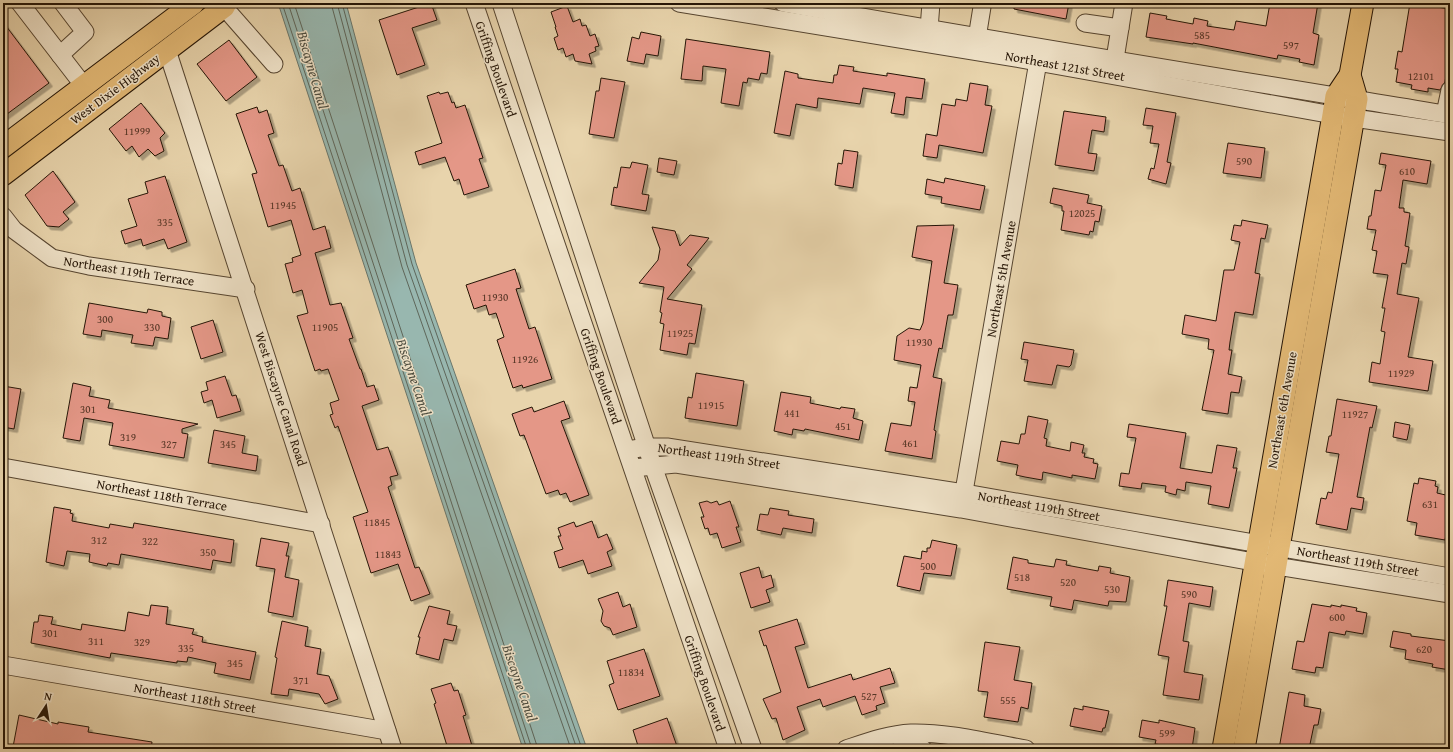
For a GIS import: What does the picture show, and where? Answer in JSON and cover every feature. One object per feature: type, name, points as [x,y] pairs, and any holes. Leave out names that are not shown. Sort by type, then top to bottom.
[{"type":"main road","name":"West Dixie Highway","points":[[3,147],[194,3]]},
{"type":"main road","name":"Northeast 6th Avenue","points":[[1223,749],[1335,105],[1350,75],[1363,3]]},
{"type":"main road","name":"West Dixie Highway","points":[[3,175],[225,5]]},
{"type":"main road","name":"Northeast 6th Avenue","points":[[1244,749],[1355,108],[1350,75]]},
{"type":"street","points":[[20,3],[84,86]]},
{"type":"street","points":[[60,55],[85,32],[63,3]]},
{"type":"street","name":"Griffing Boulevard","points":[[474,3],[728,749]]},
{"type":"street","name":"Griffing Boulevard","points":[[501,3],[653,466],[753,749]]},
{"type":"street","name":"Northeast 121st Street","points":[[679,3],[1039,55],[1355,108],[1448,114]]},
{"type":"street","name":"Northeast 121st Street","points":[[783,3],[977,38],[1039,55],[1067,52],[1115,58],[1335,105]]},
{"type":"street","points":[[929,29],[931,3]]},
{"type":"street","points":[[1115,58],[1124,3]]},
{"type":"street","points":[[225,5],[274,64]]},
{"type":"street","points":[[977,38],[982,7]]},
{"type":"street","points":[[1085,23],[1120,28]]},
{"type":"street","name":"West Biscayne Canal Road","points":[[167,50],[246,289],[393,749]]},
{"type":"street","name":"Northeast 5th Avenue","points":[[963,501],[1039,55]]},
{"type":"street","points":[[1448,114],[1450,90]]},
{"type":"street","name":"Northeast 121st Street","points":[[1355,108],[1450,132]]},
{"type":"street","name":"Northeast 119th Terrace","points":[[3,216],[14,230],[52,258],[89,266],[246,289]]},
{"type":"street","name":"Northeast 119th Street","points":[[627,450],[647,447],[667,447],[963,501],[1257,552],[1450,594]]},
{"type":"street","name":"Northeast 119th Street","points":[[633,468],[676,464],[963,501]]},
{"type":"street","name":"Northeast 118th Terrace","points":[[3,467],[321,524]]},
{"type":"street","name":"Northeast 119th Street","points":[[1278,556],[1450,577]]},
{"type":"street","name":"Northeast 118th Street","points":[[3,665],[387,731]]},
{"type":"street","points":[[846,749],[879,738],[911,733],[963,738],[1026,749]]},
{"type":"street","points":[[900,749],[923,749]]},
{"type":"water","name":"Biscayne Canal","points":[[278,3],[346,3],[416,263],[587,749],[523,749]]},
{"type":"building","points":[[431,3],[437,20],[412,28],[425,65],[397,75],[379,20]]},
{"type":"building","points":[[1014,3],[1069,3],[1066,19],[1014,9]]},
{"type":"building","points":[[1270,3],[1318,3],[1313,33],[1319,35],[1314,65],[1299,62],[1300,59],[1278,55],[1277,59],[1193,43],[1146,37],[1150,13],[1167,16],[1166,19],[1193,24],[1194,18],[1208,21],[1207,26],[1234,30],[1236,21],[1266,26]]},
{"type":"building","points":[[1410,3],[1450,9],[1450,69],[1447,68],[1445,82],[1440,90],[1428,88],[1428,92],[1411,89],[1412,85],[1396,82],[1398,69],[1395,69],[1398,51],[1402,52]]},
{"type":"building","points":[[567,6],[573,22],[580,19],[582,26],[586,25],[590,36],[595,34],[599,46],[595,47],[596,51],[589,54],[592,64],[575,61],[573,54],[566,57],[563,48],[558,50],[554,38],[558,36],[551,12]]},
{"type":"building","points":[[3,22],[49,83],[3,117]]},
{"type":"building","points":[[641,32],[661,36],[658,56],[646,54],[644,64],[627,61],[632,37],[639,39]]},
{"type":"building","points":[[686,39],[770,52],[767,74],[761,73],[759,80],[748,78],[747,83],[743,82],[739,106],[721,103],[726,69],[703,66],[702,81],[681,79]]},
{"type":"building","points":[[229,40],[257,77],[226,101],[197,64]]},
{"type":"building","points":[[839,65],[854,67],[853,71],[887,76],[887,73],[925,79],[922,99],[906,97],[904,115],[891,113],[895,93],[863,88],[860,104],[818,98],[817,108],[796,104],[790,136],[774,133],[785,71],[798,74],[798,78],[833,83],[834,75],[837,75]]},
{"type":"building","points":[[601,78],[625,82],[614,138],[589,134],[596,91],[599,91]]},
{"type":"building","points":[[970,83],[988,86],[985,105],[992,106],[983,153],[939,145],[937,158],[923,156],[926,134],[937,136],[942,104],[955,106],[956,99],[967,101]]},
{"type":"building","points":[[439,92],[440,94],[448,92],[452,103],[454,102],[456,108],[465,105],[483,158],[479,159],[489,187],[464,195],[459,179],[454,181],[445,157],[419,165],[415,152],[442,143],[427,96]]},
{"type":"building","points":[[141,103],[165,133],[160,138],[164,151],[155,156],[148,149],[139,157],[132,146],[126,151],[109,129]]},
{"type":"building","points":[[257,107],[259,113],[267,110],[274,133],[268,135],[279,166],[283,165],[292,191],[300,188],[313,230],[325,226],[331,248],[315,253],[330,305],[341,303],[353,338],[349,339],[367,387],[374,385],[379,400],[362,406],[377,450],[388,447],[398,475],[390,477],[392,485],[388,487],[415,568],[419,567],[430,594],[411,601],[398,564],[371,573],[353,517],[368,512],[338,426],[335,428],[330,415],[333,414],[330,403],[339,400],[328,369],[321,371],[320,369],[315,371],[297,316],[308,313],[302,290],[293,293],[285,264],[293,262],[292,258],[301,255],[291,220],[268,227],[252,174],[257,173],[236,114]]},
{"type":"building","points":[[1146,108],[1176,113],[1167,162],[1171,163],[1166,184],[1148,179],[1151,168],[1154,169],[1159,144],[1150,143],[1153,126],[1143,125]]},
{"type":"building","points":[[1064,111],[1106,117],[1104,132],[1092,130],[1088,153],[1097,154],[1094,171],[1055,165]]},
{"type":"building","points":[[1228,143],[1265,148],[1261,178],[1223,173]]},
{"type":"building","points":[[844,150],[858,152],[853,188],[835,185],[838,163],[842,164]]},
{"type":"building","points":[[1381,153],[1431,161],[1427,184],[1403,180],[1399,208],[1404,208],[1404,212],[1410,213],[1405,246],[1409,247],[1406,264],[1402,263],[1397,294],[1419,298],[1408,357],[1433,361],[1428,391],[1369,382],[1372,362],[1380,364],[1385,332],[1381,331],[1385,308],[1382,308],[1388,275],[1373,273],[1377,251],[1372,250],[1376,230],[1367,229],[1369,216],[1371,216],[1375,190],[1381,191],[1386,165],[1379,164]]},
{"type":"building","points":[[659,158],[677,161],[674,175],[657,172]]},
{"type":"building","points":[[632,162],[648,165],[642,194],[649,195],[646,211],[611,205],[614,187],[617,188],[621,167],[630,168]]},
{"type":"building","points":[[53,171],[75,202],[63,212],[69,219],[59,227],[47,226],[25,195]]},
{"type":"building","points":[[165,176],[187,242],[168,249],[164,239],[143,246],[141,239],[125,244],[121,231],[137,226],[128,199],[148,193],[145,182]]},
{"type":"building","points":[[945,178],[985,186],[980,210],[941,203],[942,197],[925,194],[927,179],[944,183]]},
{"type":"building","points":[[1053,188],[1089,195],[1087,203],[1102,206],[1099,222],[1095,221],[1093,232],[1090,231],[1089,235],[1061,230],[1064,211],[1062,211],[1062,206],[1050,203]]},
{"type":"building","points":[[1242,220],[1268,225],[1265,239],[1261,238],[1255,273],[1260,274],[1253,315],[1235,312],[1229,350],[1232,350],[1228,374],[1242,377],[1239,393],[1231,392],[1228,414],[1202,410],[1214,350],[1208,349],[1209,339],[1182,334],[1185,315],[1216,321],[1224,270],[1234,270],[1240,242],[1231,240],[1234,225],[1241,226]]},
{"type":"building","points":[[954,225],[944,283],[958,285],[953,315],[948,315],[942,349],[939,348],[933,377],[942,379],[934,430],[936,431],[932,459],[885,451],[891,423],[911,426],[915,402],[908,401],[910,387],[917,388],[921,365],[894,360],[897,336],[909,328],[920,330],[923,323],[932,261],[912,257],[917,226]]},
{"type":"building","points":[[652,227],[675,231],[680,246],[690,235],[709,238],[687,265],[692,269],[667,299],[702,305],[695,344],[689,343],[687,355],[660,350],[664,324],[660,323],[662,313],[660,312],[664,287],[639,283],[658,260],[660,249]]},
{"type":"building","points":[[515,269],[521,288],[516,289],[529,329],[535,327],[552,379],[523,388],[522,385],[513,388],[497,340],[504,337],[496,313],[489,315],[486,305],[474,309],[466,285]]},
{"type":"building","points":[[89,303],[147,313],[148,309],[162,312],[162,316],[171,318],[168,339],[155,337],[153,346],[131,343],[133,335],[102,330],[101,337],[83,334]]},
{"type":"building","points":[[213,320],[223,352],[201,359],[191,327]]},
{"type":"building","points":[[1024,342],[1074,350],[1071,365],[1069,367],[1057,365],[1052,385],[1024,381],[1028,360],[1021,359]]},
{"type":"building","points":[[696,373],[744,381],[737,426],[685,418],[688,397],[692,398]]},
{"type":"building","points":[[225,376],[232,396],[236,395],[241,411],[217,418],[212,400],[204,403],[201,392],[208,390],[206,382]]},
{"type":"building","points":[[73,383],[91,387],[89,396],[110,400],[108,408],[198,424],[182,429],[182,433],[188,434],[184,458],[109,445],[113,423],[84,418],[80,441],[63,438]]},
{"type":"building","points":[[3,386],[21,389],[14,429],[3,427]]},
{"type":"building","points":[[781,392],[811,397],[810,403],[840,409],[841,407],[855,409],[853,418],[863,421],[859,440],[805,429],[804,431],[793,429],[792,435],[774,431]]},
{"type":"building","points":[[1337,399],[1377,406],[1372,428],[1370,427],[1357,497],[1364,498],[1362,510],[1351,508],[1347,530],[1316,524],[1321,498],[1326,499],[1328,492],[1332,493],[1339,454],[1326,452],[1329,436],[1331,436]]},
{"type":"building","points":[[564,401],[570,418],[561,421],[589,495],[570,502],[566,493],[560,495],[558,490],[546,494],[524,435],[520,436],[512,414],[532,407],[534,412]]},
{"type":"building","points":[[1028,416],[1048,420],[1044,438],[1047,439],[1046,446],[1070,451],[1071,442],[1084,445],[1082,453],[1085,453],[1084,457],[1094,459],[1093,463],[1098,464],[1095,479],[1072,475],[1072,478],[1043,472],[1042,480],[1025,477],[1016,475],[1018,465],[997,461],[1001,441],[1019,444],[1021,434],[1025,434]]},
{"type":"building","points":[[1395,422],[1410,425],[1407,440],[1393,437]]},
{"type":"building","points":[[1129,424],[1186,433],[1180,468],[1212,473],[1217,445],[1237,448],[1233,468],[1237,468],[1229,508],[1208,504],[1211,486],[1186,482],[1185,491],[1177,489],[1176,495],[1165,492],[1166,486],[1142,483],[1141,489],[1119,486],[1121,473],[1129,474],[1136,438],[1127,437]]},
{"type":"building","points":[[214,430],[245,436],[242,453],[258,456],[256,471],[208,463]]},
{"type":"building","points":[[1419,478],[1436,481],[1435,486],[1438,487],[1437,493],[1450,496],[1450,513],[1445,540],[1415,535],[1417,523],[1407,521],[1414,483],[1418,484]]},
{"type":"building","points":[[707,501],[711,503],[717,501],[719,505],[730,501],[739,527],[736,527],[741,542],[722,548],[717,533],[710,535],[708,528],[705,529],[701,517],[704,517],[699,503]]},
{"type":"building","points":[[54,507],[71,510],[70,513],[73,514],[72,521],[109,528],[110,524],[133,528],[134,523],[234,540],[231,563],[213,560],[211,570],[121,554],[119,565],[108,563],[107,566],[89,562],[90,554],[67,551],[64,566],[46,562]]},
{"type":"building","points":[[770,508],[789,511],[788,515],[814,519],[812,533],[783,528],[781,535],[757,530],[760,514],[768,515]]},
{"type":"building","points":[[592,521],[598,538],[607,534],[613,549],[607,552],[612,566],[588,574],[583,560],[559,568],[554,552],[563,549],[558,536],[561,536],[558,528],[574,522],[576,527]]},
{"type":"building","points":[[261,538],[289,543],[286,556],[289,556],[285,577],[299,580],[293,617],[268,612],[275,569],[256,566]]},
{"type":"building","points":[[932,540],[957,545],[951,576],[924,573],[920,591],[897,586],[904,556],[921,559],[922,551],[927,552],[927,548],[930,548]]},
{"type":"building","points":[[1013,557],[1028,560],[1028,563],[1054,567],[1056,559],[1067,561],[1066,565],[1098,571],[1099,566],[1111,568],[1110,573],[1130,577],[1126,602],[1109,601],[1108,606],[1074,600],[1072,610],[1050,606],[1052,597],[1007,589]]},
{"type":"building","points":[[759,567],[762,578],[771,575],[774,587],[766,590],[770,602],[751,608],[740,573]]},
{"type":"building","points":[[1168,580],[1213,587],[1210,607],[1189,603],[1183,641],[1189,642],[1184,672],[1203,675],[1199,700],[1163,695],[1169,657],[1158,655],[1167,606],[1164,606]]},
{"type":"building","points":[[618,592],[623,607],[630,604],[637,627],[613,635],[610,628],[604,626],[601,621],[603,611],[598,599]]},
{"type":"building","points":[[1312,604],[1331,607],[1331,605],[1341,607],[1341,605],[1357,608],[1356,611],[1367,613],[1363,634],[1346,631],[1345,635],[1329,632],[1323,668],[1316,667],[1315,673],[1292,669],[1297,641],[1304,642]]},
{"type":"building","points":[[151,605],[168,607],[166,624],[194,629],[192,634],[203,637],[202,642],[256,652],[250,680],[214,673],[216,663],[188,657],[187,662],[177,661],[177,663],[111,653],[110,658],[31,643],[34,622],[38,622],[39,615],[53,617],[51,624],[81,630],[82,624],[125,631],[128,612],[149,616]]},
{"type":"building","points":[[429,606],[450,611],[447,624],[457,626],[453,641],[444,639],[439,660],[416,654],[420,637],[418,637]]},
{"type":"building","points":[[797,619],[805,644],[795,647],[808,688],[851,674],[853,680],[890,668],[895,683],[880,687],[885,703],[876,706],[877,710],[862,715],[855,696],[823,707],[820,699],[797,707],[805,730],[783,740],[776,718],[772,719],[763,699],[781,692],[766,645],[764,646],[759,631]]},
{"type":"building","points":[[282,621],[308,627],[305,646],[321,649],[317,674],[329,676],[338,699],[325,704],[319,694],[289,689],[288,696],[271,694],[277,658],[275,657]]},
{"type":"building","points":[[1393,631],[1411,634],[1411,636],[1450,641],[1450,670],[1432,667],[1433,664],[1405,659],[1406,650],[1390,647]]},
{"type":"building","points":[[985,642],[1020,647],[1014,680],[1032,683],[1028,709],[1021,707],[1018,722],[984,717],[988,692],[978,691]]},
{"type":"building","points":[[644,649],[660,696],[618,710],[609,685],[614,683],[607,661]]},
{"type":"building","points":[[451,683],[454,691],[458,690],[466,715],[463,716],[473,749],[448,749],[434,704],[436,703],[431,689]]},
{"type":"building","points":[[1289,692],[1305,695],[1304,706],[1321,709],[1318,725],[1314,725],[1309,749],[1279,749]]},
{"type":"building","points":[[1083,706],[1109,711],[1105,728],[1103,728],[1102,732],[1070,726],[1074,708],[1083,710]]},
{"type":"building","points":[[19,715],[58,724],[58,722],[89,727],[88,732],[152,742],[151,749],[22,749],[13,747]]},
{"type":"building","points":[[667,718],[678,749],[639,749],[633,730]]},
{"type":"building","points":[[1142,720],[1159,723],[1159,720],[1195,728],[1192,749],[1155,744],[1156,740],[1139,737]]}]
